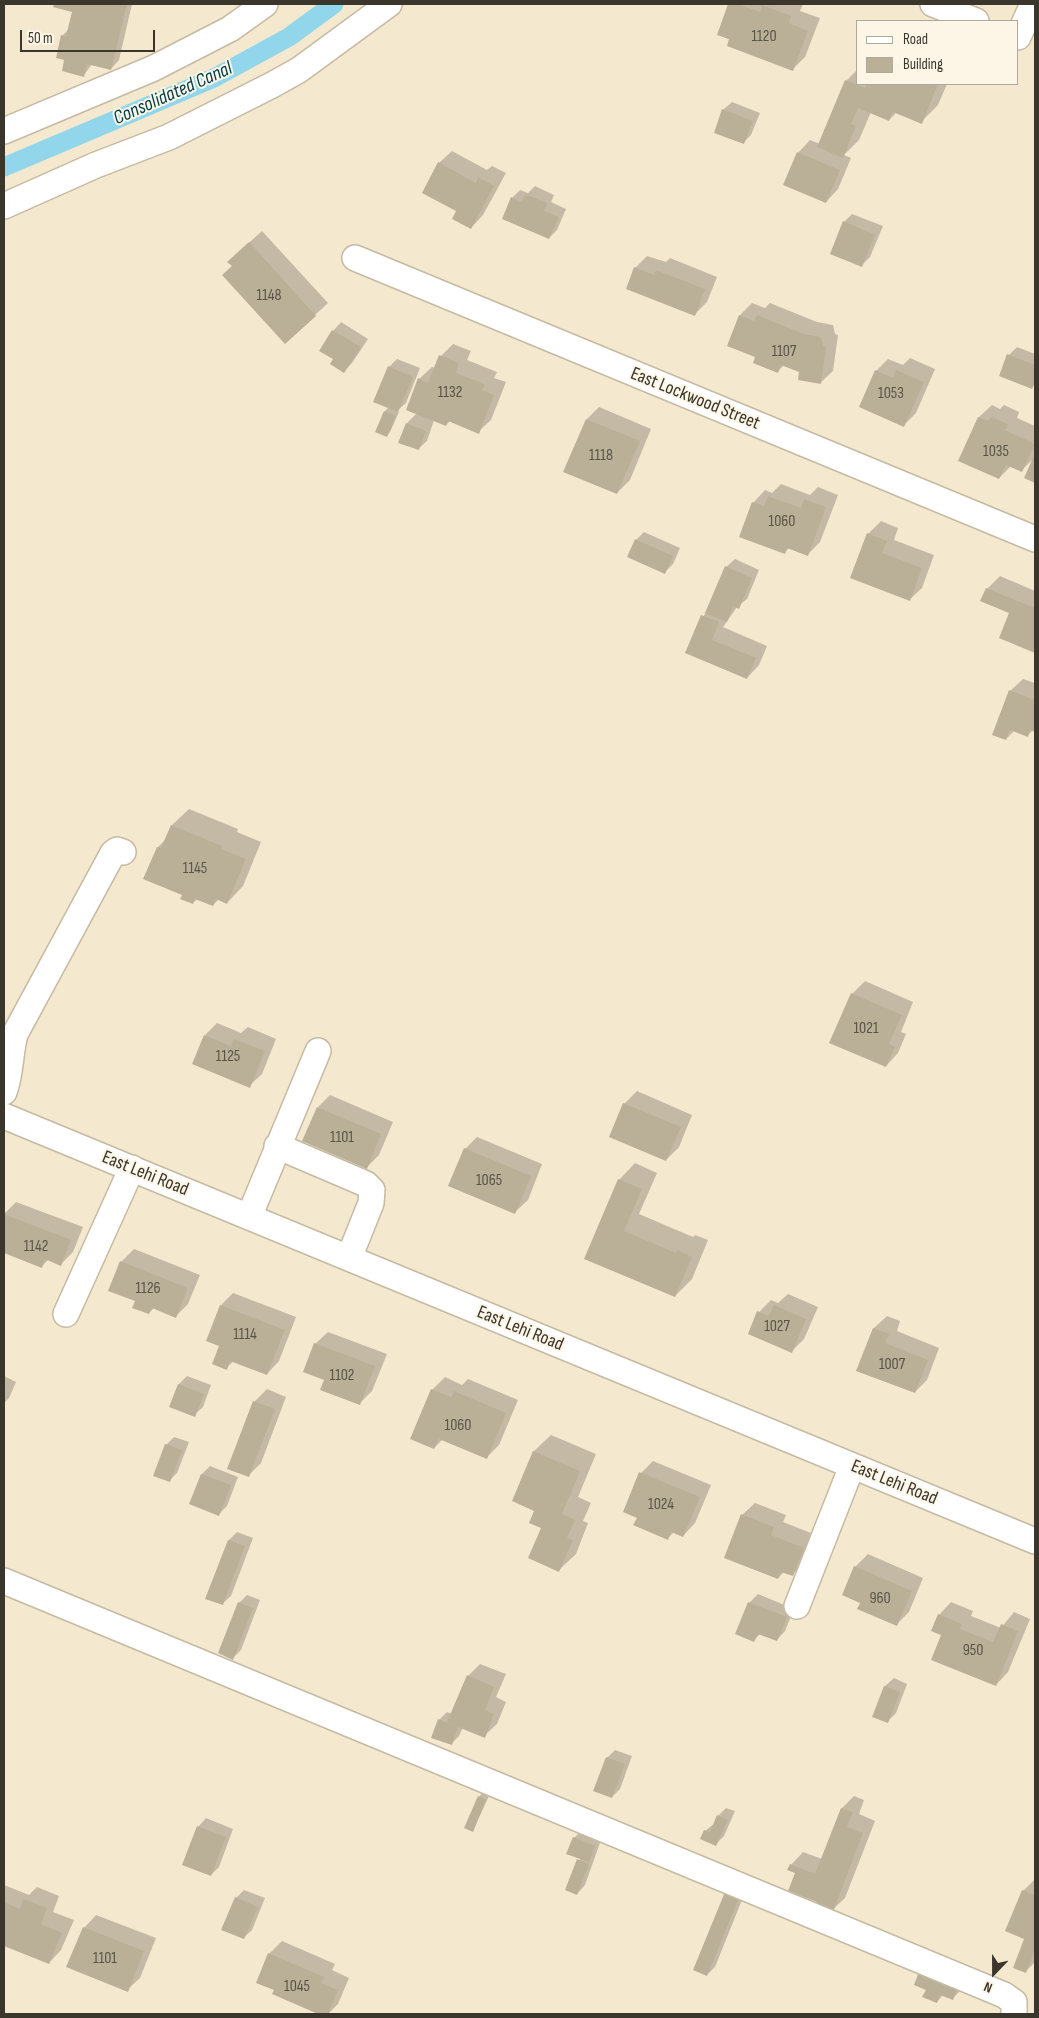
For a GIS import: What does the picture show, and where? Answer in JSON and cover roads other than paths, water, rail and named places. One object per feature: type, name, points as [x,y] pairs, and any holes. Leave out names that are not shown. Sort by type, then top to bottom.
[{"type":"street","points":[[4,131],[154,68],[230,30],[265,4]]},
{"type":"street","points":[[4,206],[96,165],[169,137],[265,89],[299,70],[389,4]]},
{"type":"street","points":[[933,4],[973,20]]},
{"type":"street","points":[[1019,36],[1033,4]]},
{"type":"street","points":[[1019,38],[1035,46]]},
{"type":"street","name":"East Lockwood Street","points":[[355,258],[1035,539]]},
{"type":"street","points":[[4,1092],[15,1034],[113,853],[117,850],[123,852]]},
{"type":"street","points":[[249,1217],[318,1051]]},
{"type":"street","name":"East Lehi Road","points":[[4,1116],[1035,1541]]},
{"type":"street","points":[[277,1146],[366,1184],[372,1190],[371,1204],[349,1258]]},
{"type":"street","points":[[66,1314],[132,1168]]},
{"type":"street","points":[[797,1606],[852,1466]]},
{"type":"street","points":[[4,1581],[1004,1995],[1014,2002],[1014,2014]]},
{"type":"waterway","name":"Consolidated Canal","points":[[4,167],[214,78],[289,37],[334,4]]}]
